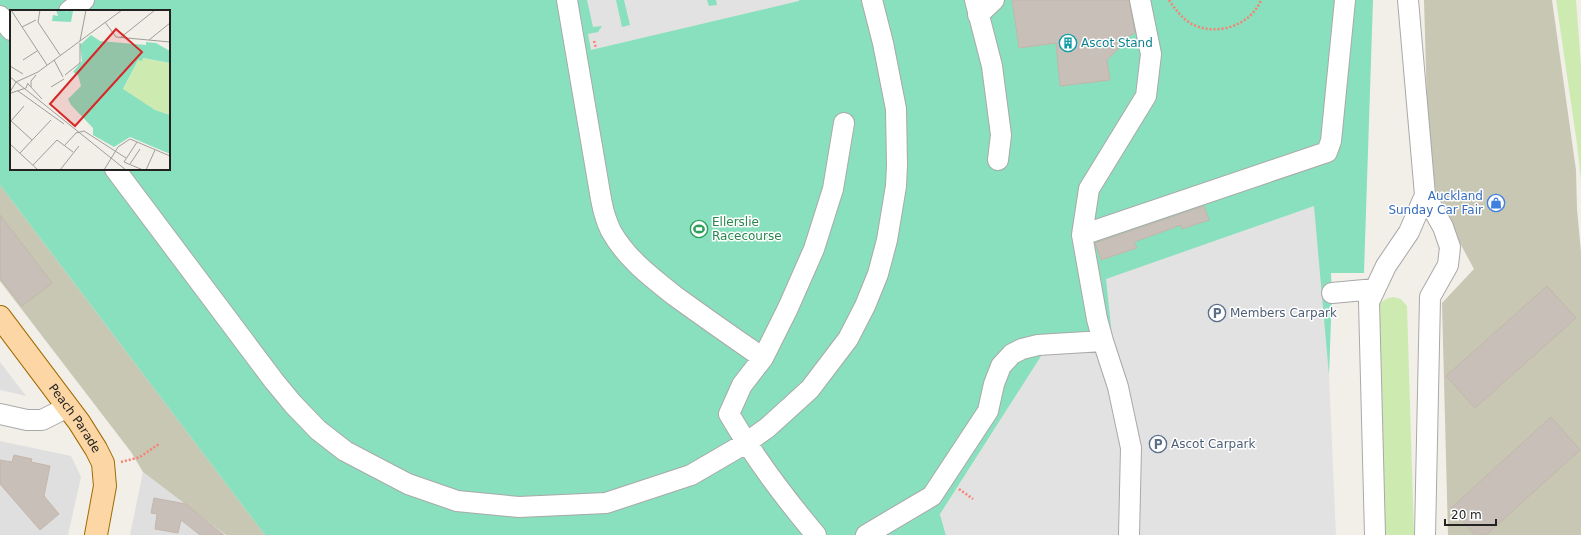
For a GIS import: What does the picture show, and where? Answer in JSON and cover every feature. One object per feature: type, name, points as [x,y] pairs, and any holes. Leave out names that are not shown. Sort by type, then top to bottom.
[{"type":"main road","name":"Peach Parade","points":[[0,317],[68,407],[93,444],[104,467],[105,486],[96,535]]},
{"type":"street","points":[[70,10],[84,0]]},
{"type":"street","points":[[567,0],[601,199],[605,216],[611,231],[632,259],[656,281],[763,358]]},
{"type":"street","points":[[117,170],[274,382],[318,430],[345,451],[408,484],[457,501],[520,508],[606,503],[691,475],[746,443],[790,408],[810,389],[848,339],[865,306],[878,274],[887,240],[896,179],[896,109],[884,43],[872,0]]},
{"type":"street","points":[[994,0],[977,7],[993,73],[1001,135],[998,160]]},
{"type":"street","points":[[1128,534],[1131,448],[1118,387],[1097,319],[1082,235],[1089,189],[1146,96],[1151,54],[1140,0]]},
{"type":"street","points":[[1082,235],[1327,152],[1331,142],[1345,0]]},
{"type":"street","points":[[1408,0],[1425,195],[1443,227],[1450,247],[1448,265],[1430,297],[1425,535]]},
{"type":"street","points":[[0,16],[10,29]]},
{"type":"street","points":[[816,535],[797,513],[746,443],[729,414],[742,385],[763,358],[788,308],[814,249],[833,189],[844,123]]},
{"type":"street","points":[[1375,535],[1369,302],[1386,266],[1409,232],[1425,195]]},
{"type":"street","points":[[1332,293],[1375,289]]},
{"type":"street","points":[[866,535],[932,496],[988,411],[994,384],[1001,366],[1012,354],[1022,349],[1038,345],[1103,341]]},
{"type":"street","points":[[0,414],[27,420],[42,420],[68,407]]},
{"type":"path","points":[[1169,0],[1177,12],[1190,23],[1204,29],[1220,30],[1236,25],[1249,17],[1261,0]]},
{"type":"path","points":[[594,41],[596,48]]},
{"type":"path","points":[[104,467],[140,457],[159,444]]},
{"type":"shaded area","points":[[587,0],[616,0],[622,27],[630,25],[624,0],[707,0],[709,6],[717,5],[716,0],[799,1],[591,50],[588,34],[598,32],[602,26],[593,27]]},
{"type":"shaded area","points":[[1424,0],[1552,0],[1576,170],[1577,209],[1581,252],[1581,535],[1448,535],[1442,303],[1474,269],[1436,196],[1427,106]]},
{"type":"shaded area","points":[[0,185],[265,535],[226,535],[143,472],[131,452],[0,281]]},
{"type":"shaded area","name":"Ascot Carpark","points":[[1314,206],[1329,375],[1336,535],[946,535],[940,514],[1043,353],[1113,346],[1106,279]]},
{"type":"shaded area","points":[[0,362],[26,396],[0,390]]},
{"type":"shaded area","points":[[0,441],[71,456],[81,477],[68,535],[0,535]]},
{"type":"shaded area","points":[[143,472],[226,535],[130,535]]},
{"type":"green space","name":"Ellerslie Racecourse","points":[[0,0],[1373,0],[1364,273],[1331,273],[1332,293],[1329,375],[940,514],[946,535],[265,535],[0,185]]},
{"type":"green space","points":[[1556,0],[1576,0],[1581,66],[1581,181],[1577,144]]},
{"type":"green space","points":[[1393,297],[1401,299],[1407,306],[1414,535],[1379,535],[1376,311],[1382,301]]},
{"type":"building","name":"Ascot Stand","points":[[1012,0],[1129,0],[1135,33],[1118,42],[1119,48],[1107,60],[1110,80],[1060,86],[1056,43],[1019,48]]},
{"type":"building","points":[[1204,206],[1209,220],[1182,229],[1181,225],[1134,242],[1137,248],[1101,260],[1095,243]]},
{"type":"building","points":[[0,215],[52,283],[22,306],[0,278]]},
{"type":"building","points":[[1547,286],[1576,318],[1475,408],[1446,376]]},
{"type":"building","points":[[1551,417],[1580,450],[1486,535],[1475,535],[1451,508]]},
{"type":"building","points":[[14,455],[32,459],[31,462],[50,466],[44,496],[59,514],[40,530],[0,484],[0,460],[12,462]]},
{"type":"building","points":[[154,498],[186,504],[224,535],[200,535],[181,520],[178,533],[155,529],[157,514],[151,513]]},
{"type":"place","name":"Ascot Stand","points":[[1068,43]]},
{"type":"place","name":"Auckland Sunday Car Fair","points":[[1496,203]]},
{"type":"place","name":"Ellerslie Racecourse","points":[[699,229]]},
{"type":"place","name":"Members Carpark","points":[[1217,313]]},
{"type":"place","name":"Ascot Carpark","points":[[1158,444]]}]
